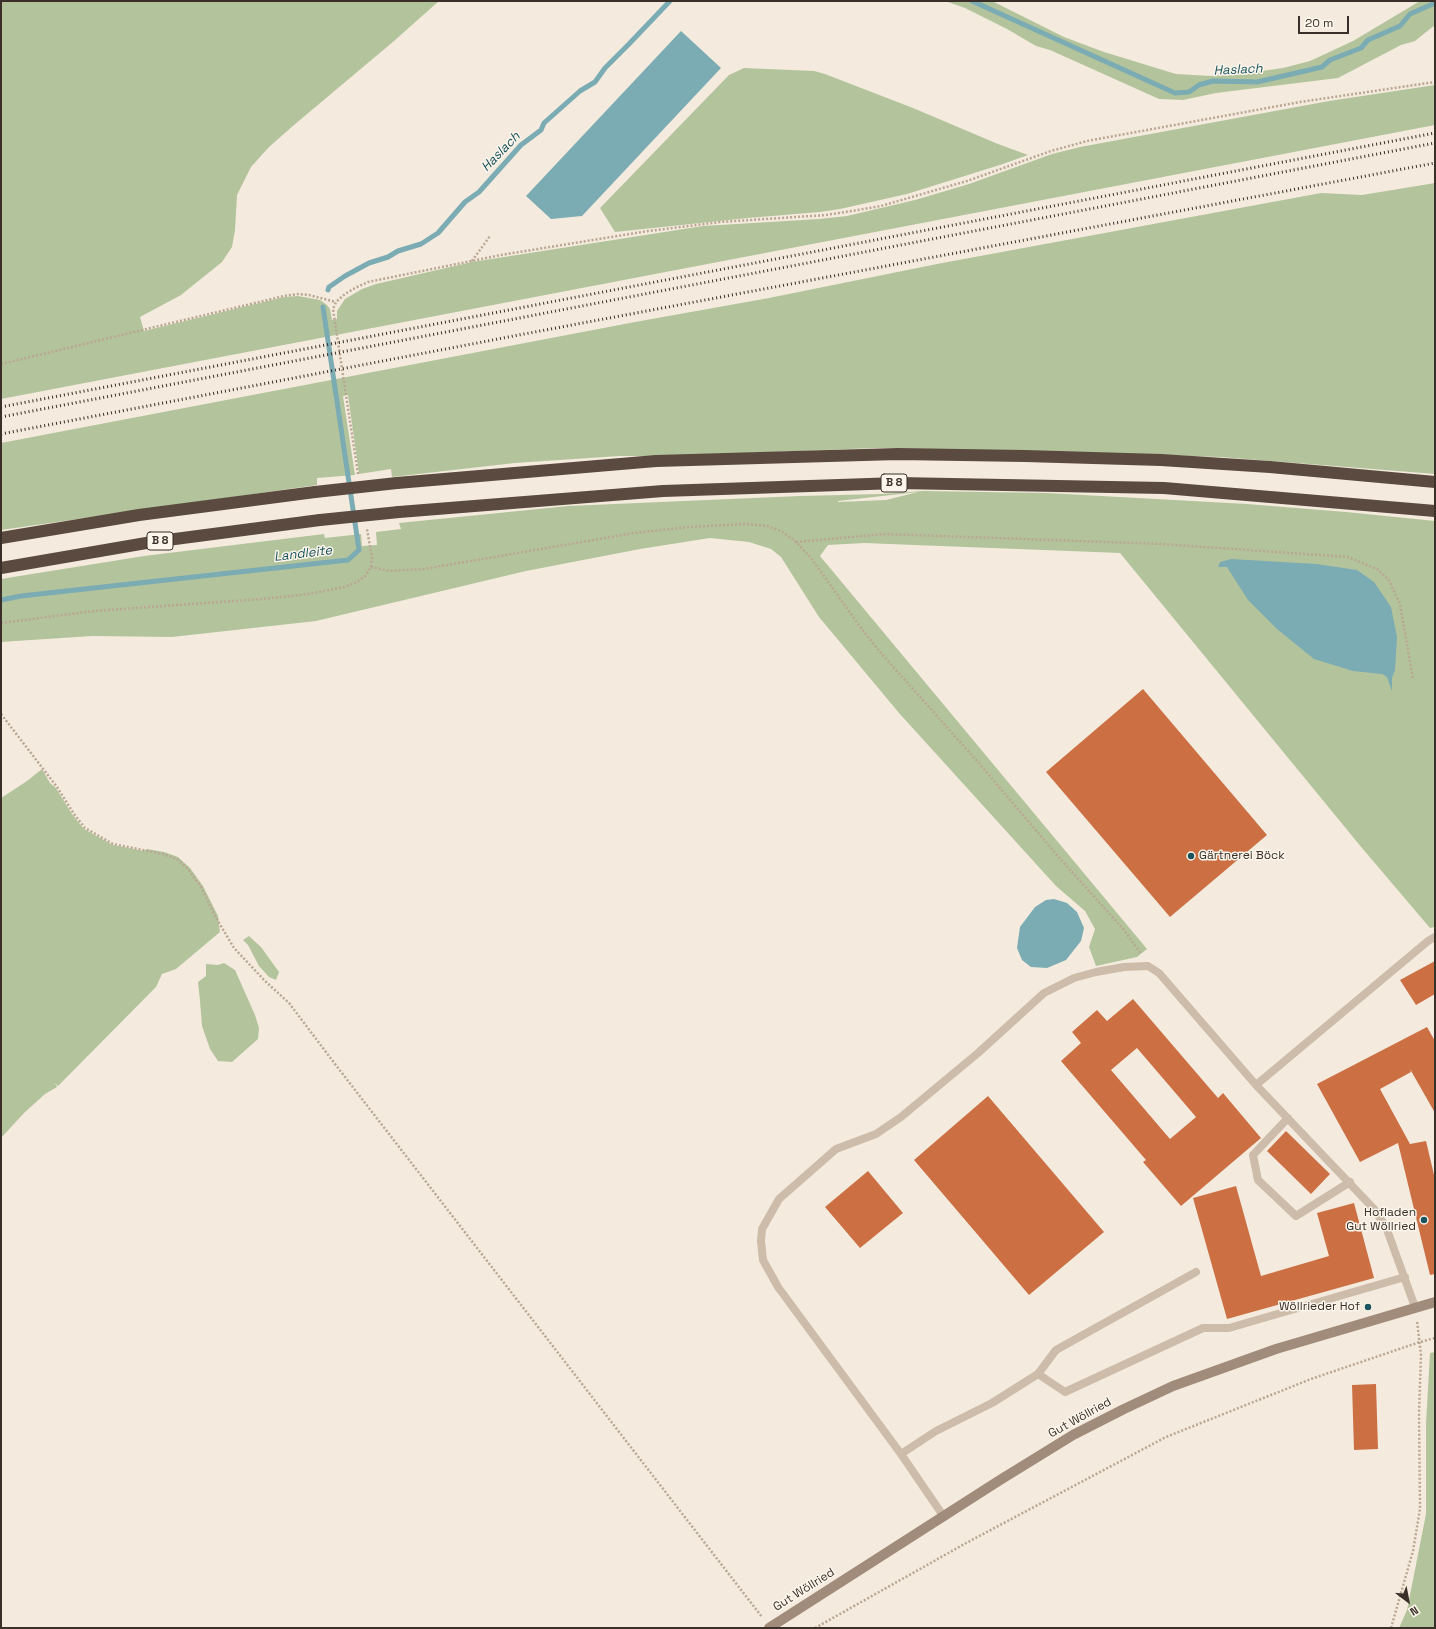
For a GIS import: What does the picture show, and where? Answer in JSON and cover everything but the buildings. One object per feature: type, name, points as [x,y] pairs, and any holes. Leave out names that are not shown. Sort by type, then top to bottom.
[{"type":"highway","name":"B 8","points":[[1,538],[140,515],[315,492],[396,483],[656,461],[898,454],[1025,456],[1161,460],[1270,467],[1435,482]]},
{"type":"highway","name":"B 8","points":[[1,568],[152,542],[320,520],[399,512],[664,491],[898,483],[1164,488],[1435,511]]},
{"type":"street","name":"Gut Wöllried","points":[[770,1628],[1073,1435],[1124,1409],[1173,1386],[1276,1348],[1435,1302]]},
{"type":"lane","points":[[1256,1085],[1428,941],[1435,937]]},
{"type":"lane","points":[[944,1517],[901,1454],[778,1287],[763,1260],[761,1241],[762,1229],[780,1198],[836,1149],[876,1134],[901,1117],[978,1053],[1044,993],[1074,978],[1124,967],[1148,966],[1159,973],[1256,1085],[1350,1182],[1374,1209],[1386,1227],[1415,1308]]},
{"type":"lane","points":[[1288,1118],[1253,1155],[1258,1180],[1296,1216],[1350,1182]]},
{"type":"lane","points":[[901,1454],[936,1431],[992,1403],[1038,1374],[1056,1350],[1196,1272]]},
{"type":"lane","points":[[1038,1374],[1065,1392],[1203,1328],[1229,1328],[1405,1277]]},
{"type":"path","points":[[358,477],[333,309],[336,302],[355,288],[368,282],[472,261],[648,231],[720,222],[826,215],[881,206],[967,181],[1051,151],[1087,141],[1300,102],[1435,82]]},
{"type":"path","points":[[472,261],[490,236]]},
{"type":"path","points":[[1,364],[284,296],[298,294],[320,297],[336,302]]},
{"type":"path","points":[[1,623],[94,610],[247,601],[309,594],[344,587],[357,582],[366,576],[371,567],[372,558],[365,521]]},
{"type":"path","points":[[371,567],[388,572],[424,569],[634,533],[689,527],[746,524],[767,526],[783,532],[796,542],[811,558],[880,652],[1124,930],[1148,966]]},
{"type":"path","points":[[796,542],[886,534],[1162,544],[1348,557],[1377,569],[1389,580],[1400,604],[1413,679]]},
{"type":"path","points":[[1,714],[85,828],[113,844],[177,858],[188,869],[201,887],[215,916],[234,948],[265,981],[289,1003],[770,1628]]},
{"type":"path","points":[[1391,1628],[1413,1551],[1420,1510],[1420,1342],[1415,1308]]},
{"type":"path","points":[[815,1628],[982,1535],[1166,1437],[1311,1379],[1435,1338]]},
{"type":"green space","points":[[1,1],[439,1],[269,147],[251,167],[237,195],[235,230],[232,247],[222,262],[181,295],[140,317],[144,331],[284,297],[298,296],[320,300],[330,309],[332,320],[337,319],[337,311],[345,299],[362,289],[376,284],[472,262],[703,226],[847,216],[915,200],[969,184],[1052,154],[1080,147],[1329,101],[1435,85],[1435,125],[1,399]]},
{"type":"green space","points":[[945,1],[992,1],[1064,37],[1104,52],[1176,74],[1211,76],[1283,68],[1310,61],[1353,41],[1420,1],[1435,1],[1435,25],[1415,41],[1401,45],[1338,78],[1216,93],[1183,100],[1159,99],[1050,50],[1036,46],[1007,29],[965,8]]},
{"type":"green space","points":[[744,68],[814,71],[825,74],[1028,155],[907,194],[840,209],[615,232],[600,208],[729,75]]},
{"type":"green space","points":[[1435,183],[1435,474],[1221,457],[876,448],[671,456],[619,456],[515,463],[392,477],[391,469],[359,474],[348,395],[343,396],[355,475],[317,478],[317,485],[1,530],[1,443],[635,322],[769,298],[937,264],[1321,193],[1362,195]]},
{"type":"green space","points":[[923,491],[1047,493],[1247,504],[1435,521],[1435,927],[1430,928],[1362,848],[1120,553],[864,543],[828,545],[820,556],[1147,949],[1137,957],[1096,966],[1089,947],[1095,929],[1085,911],[1056,886],[899,713],[819,617],[781,557],[771,549],[749,542],[710,538],[640,549],[526,571],[316,621],[172,637],[92,636],[1,642],[1,579],[144,556],[324,534],[325,538],[361,534],[362,546],[377,545],[376,532],[401,529],[399,523],[568,506],[881,494]],"holes":[[[918,492],[886,500],[838,502]]]},
{"type":"green space","points":[[42,769],[50,783],[56,788],[72,814],[84,829],[113,845],[144,851],[147,849],[164,852],[178,857],[190,868],[203,886],[218,916],[220,932],[176,969],[162,974],[156,987],[58,1086],[55,1083],[57,1087],[45,1094],[24,1113],[1,1138],[1,798]]},
{"type":"green space","points":[[249,936],[261,947],[279,972],[276,980],[269,977],[259,966],[248,945],[243,940]]},
{"type":"green space","points":[[224,963],[235,970],[255,1015],[259,1028],[258,1039],[232,1062],[218,1061],[210,1049],[202,1026],[198,982],[206,976],[206,964],[218,965]]},
{"type":"green space","points":[[1435,1352],[1435,1628],[1399,1628],[1407,1610],[1426,1514],[1426,1424],[1430,1353]]},
{"type":"water","points":[[681,31],[721,68],[582,216],[551,219],[526,196]]},
{"type":"water","points":[[1231,559],[1316,564],[1357,570],[1374,582],[1391,607],[1397,637],[1392,691],[1387,677],[1382,674],[1353,671],[1314,659],[1277,629],[1248,600],[1227,567],[1218,567],[1220,562]]},
{"type":"water","points":[[1054,899],[1067,903],[1077,912],[1084,928],[1081,941],[1066,960],[1047,968],[1031,967],[1022,960],[1017,948],[1020,927],[1035,907],[1046,900]]},
{"type":"waterway","name":"Haslach","points":[[328,290],[329,287],[345,276],[369,263],[388,257],[398,251],[421,244],[438,233],[465,202],[479,192],[521,145],[541,130],[544,123],[580,91],[595,82],[605,68],[670,1]]},
{"type":"waterway","name":"Haslach","points":[[972,1],[1175,93],[1189,92],[1199,85],[1213,81],[1257,82],[1322,67],[1330,60],[1361,48],[1368,40],[1400,26],[1410,14],[1435,3]]},
{"type":"waterway","name":"Landleite","points":[[1,600],[21,596],[348,560],[359,550],[323,307]]},
{"type":"railway","points":[[1,407],[1435,133]]},
{"type":"railway","points":[[1,417],[1435,143]]},
{"type":"railway","points":[[1,434],[1435,163]]},
{"type":"place","name":"Gärtnerei Böck","points":[[1191,856]]},
{"type":"place","name":"Hofladen Gut Wöllried","points":[[1424,1220]]},
{"type":"place","name":"Wöllrieder Hof","points":[[1368,1307]]}]
